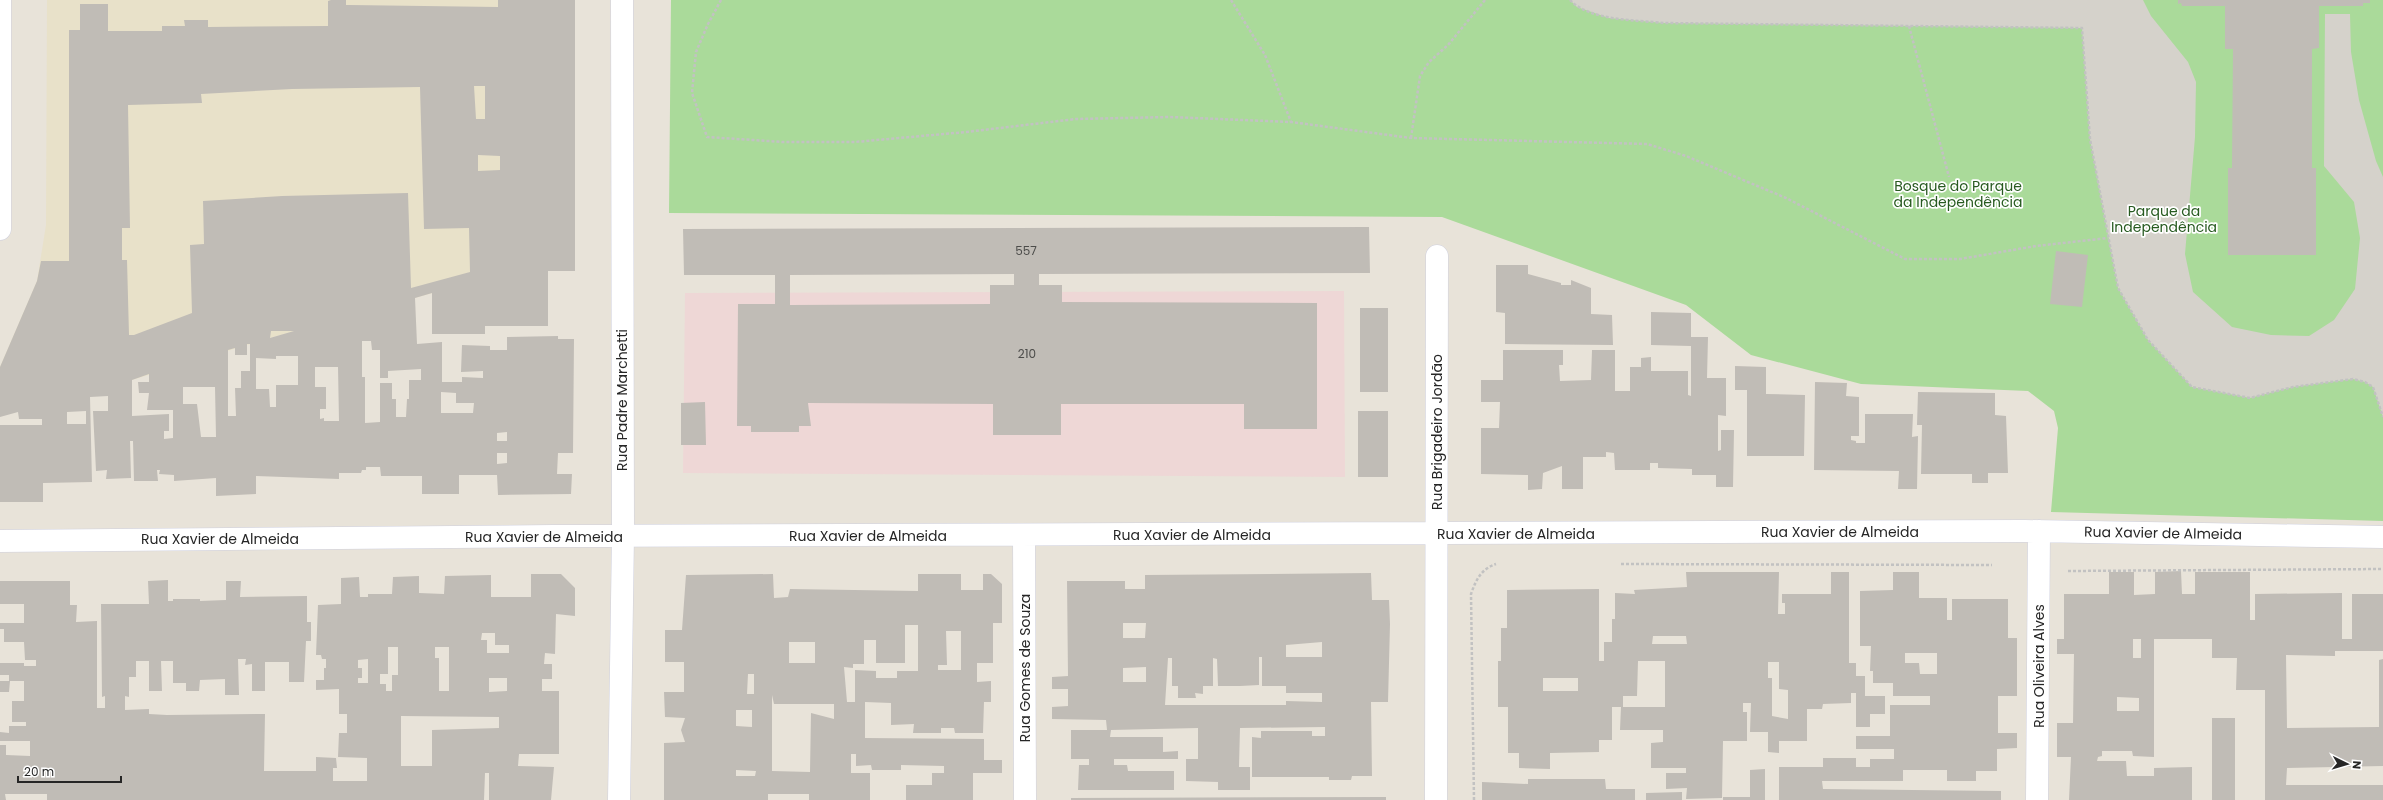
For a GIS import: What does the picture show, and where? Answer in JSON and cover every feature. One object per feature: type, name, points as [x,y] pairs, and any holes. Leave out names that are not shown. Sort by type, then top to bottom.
[{"type":"street","points":[[0,0],[0,228]]},
{"type":"street","name":"Rua Padre Marchetti","points":[[619,800],[623,536],[622,0]]},
{"type":"street","name":"Rua Brigadeiro Jordão","points":[[1436,800],[1437,256]]},
{"type":"street","name":"Rua Xavier de Almeida","points":[[0,541],[623,536],[1024,536],[2039,531],[2383,537]]},
{"type":"street","name":"Rua Oliveira Alves","points":[[2038,800],[2039,531]]},
{"type":"street","name":"Rua Gomes de Souza","points":[[1024,536],[1025,800]]},
{"type":"path","points":[[721,0],[708,24],[696,52],[692,93],[707,137],[783,142],[855,142],[1099,118],[1170,117],[1291,122],[1411,138],[1647,144],[1686,156],[1786,198],[1905,259],[1960,259],[2036,246],[2108,238]]},
{"type":"path","points":[[1231,0],[1265,54],[1291,122]]},
{"type":"path","points":[[1411,138],[1420,76],[1429,62],[1448,45],[1484,0]]},
{"type":"path","points":[[1570,0],[1577,7],[1609,18],[1664,23],[2082,28],[2090,139],[2118,288],[2148,340],[2192,387],[2250,398],[2293,387],[2353,379],[2365,382],[2373,388],[2383,417]]},
{"type":"path","points":[[1909,26],[1949,178]]},
{"type":"path","points":[[1474,800],[1471,594],[1477,578],[1486,568],[1495,564],[1503,564]]},
{"type":"path","points":[[1614,564],[1992,565]]},
{"type":"path","points":[[2039,571],[2383,569]]},
{"type":"shaded area","points":[[47,0],[575,0],[575,271],[498,271],[498,275],[270,338],[132,380],[0,416],[0,367],[37,281],[46,225]]},
{"type":"shaded area","points":[[1570,0],[2143,0],[2151,16],[2188,62],[2196,82],[2195,137],[2185,254],[2193,292],[2232,327],[2271,335],[2309,336],[2334,320],[2355,289],[2360,238],[2354,202],[2324,166],[2325,14],[2350,14],[2351,52],[2359,100],[2376,161],[2383,177],[2383,417],[2373,387],[2365,382],[2353,379],[2293,387],[2250,398],[2192,387],[2148,340],[2118,288],[2090,139],[2082,28],[1664,23],[1609,18],[1577,7]]},
{"type":"shaded area","points":[[1344,291],[1345,477],[683,473],[685,293]]},
{"type":"green space","name":"Parque da Independência","points":[[671,0],[2383,0],[2383,521],[2051,512],[2058,428],[2054,411],[2028,391],[1861,384],[1751,355],[1686,305],[1442,217],[669,213]]},
{"type":"building","points":[[346,0],[346,5],[498,7],[498,0],[575,0],[575,271],[548,271],[548,326],[485,326],[485,334],[432,334],[432,293],[415,298],[417,344],[442,342],[442,382],[462,382],[462,377],[483,378],[483,371],[461,372],[462,345],[490,346],[490,350],[507,350],[507,337],[558,336],[558,339],[574,339],[573,453],[558,453],[557,474],[572,474],[571,494],[498,495],[497,475],[459,475],[459,494],[422,494],[422,476],[381,476],[380,467],[366,467],[366,470],[362,470],[361,473],[339,473],[339,479],[256,476],[256,494],[216,496],[216,478],[174,481],[174,475],[159,474],[160,470],[157,470],[158,481],[134,481],[133,441],[130,441],[131,478],[106,479],[107,470],[96,471],[93,411],[108,411],[108,396],[90,397],[92,482],[43,483],[43,502],[0,502],[0,425],[42,425],[42,419],[19,419],[18,412],[0,417],[0,367],[37,281],[41,261],[69,261],[69,30],[80,30],[80,4],[108,4],[108,31],[162,31],[162,26],[185,26],[184,20],[208,20],[208,27],[328,26],[328,1]],"holes":[[[474,86],[485,86],[485,119],[476,119]],[[420,87],[424,229],[469,228],[470,272],[411,288],[408,193],[282,196],[203,201],[204,244],[190,245],[192,313],[134,335],[129,335],[127,260],[122,260],[122,228],[130,228],[128,105],[202,103],[201,94],[292,89]],[[478,155],[500,156],[500,170],[478,171]],[[271,331],[294,331],[270,338]],[[362,341],[371,341],[372,350],[380,350],[380,378],[388,378],[388,371],[421,369],[421,380],[409,380],[409,399],[407,399],[406,417],[396,417],[396,399],[392,399],[392,383],[380,383],[380,422],[365,423],[365,377],[362,377]],[[247,344],[250,344],[250,371],[241,371],[241,388],[235,388],[236,416],[228,416],[228,350],[235,348],[235,355],[247,355]],[[276,356],[298,356],[298,385],[276,385],[276,407],[270,407],[269,389],[256,389],[256,358],[276,359]],[[315,367],[338,367],[339,421],[324,421],[324,418],[320,419],[320,409],[326,409],[326,387],[315,387]],[[149,374],[149,382],[138,382],[139,393],[149,393],[147,410],[173,410],[173,438],[164,439],[164,431],[169,431],[169,414],[132,416],[132,380]],[[183,387],[215,387],[216,437],[201,437],[197,404],[183,404]],[[441,392],[456,393],[456,403],[474,403],[473,413],[441,413]],[[86,411],[86,424],[67,424],[67,412]],[[507,432],[507,441],[497,441],[497,433]],[[497,453],[507,453],[507,463],[497,464]]]},
{"type":"building","points":[[2178,0],[2370,0],[2370,3],[2363,3],[2363,6],[2319,6],[2319,48],[2312,49],[2312,168],[2316,168],[2316,255],[2228,255],[2228,168],[2232,168],[2233,49],[2225,49],[2225,6],[2182,6],[2181,3],[2178,4]]},
{"type":"building","points":[[1369,227],[1370,273],[1039,274],[1039,285],[1062,285],[1062,302],[1317,303],[1317,429],[1244,429],[1244,404],[1061,404],[1061,435],[993,435],[993,404],[808,403],[811,426],[799,426],[799,432],[751,432],[751,426],[737,426],[738,304],[775,304],[775,275],[684,275],[683,229]],"holes":[[[1014,274],[1014,285],[990,285],[990,304],[790,305],[790,275]]]},
{"type":"building","points":[[2056,251],[2088,255],[2082,307],[2050,304]]},
{"type":"building","points":[[1496,265],[1528,265],[1528,274],[1561,283],[1561,285],[1571,285],[1571,280],[1591,288],[1591,314],[1612,315],[1613,345],[1505,344],[1505,313],[1496,312]]},
{"type":"building","points":[[1360,308],[1388,308],[1388,392],[1360,392]]},
{"type":"building","points":[[1651,312],[1691,313],[1691,337],[1708,337],[1707,378],[1726,378],[1726,416],[1718,415],[1718,451],[1721,450],[1721,430],[1734,430],[1733,487],[1716,487],[1716,475],[1692,475],[1692,469],[1658,468],[1658,463],[1650,463],[1650,470],[1615,470],[1614,453],[1606,452],[1606,457],[1583,457],[1583,489],[1562,489],[1562,466],[1543,473],[1542,489],[1528,490],[1528,475],[1481,474],[1481,428],[1499,428],[1500,402],[1481,402],[1481,380],[1503,380],[1503,350],[1563,350],[1563,365],[1559,365],[1560,381],[1591,380],[1592,350],[1615,350],[1615,391],[1630,391],[1630,367],[1641,367],[1641,358],[1651,357],[1651,371],[1688,371],[1688,395],[1691,396],[1691,346],[1651,345]]},
{"type":"building","points":[[1735,366],[1766,367],[1766,394],[1805,395],[1804,456],[1747,456],[1747,390],[1735,390]]},
{"type":"building","points":[[1815,382],[1847,383],[1846,396],[1859,397],[1859,436],[1851,436],[1851,440],[1856,441],[1856,443],[1865,443],[1865,414],[1913,414],[1912,437],[1918,436],[1917,489],[1898,489],[1899,471],[1814,470]]},
{"type":"building","points":[[1918,392],[1995,393],[1995,415],[2006,416],[2008,473],[1988,473],[1988,483],[1972,483],[1972,474],[1921,474],[1922,425],[1917,425]]},
{"type":"building","points":[[705,402],[706,445],[681,445],[681,403]]},
{"type":"building","points":[[1358,411],[1388,411],[1388,477],[1358,477]]},
{"type":"building","points":[[2181,571],[2182,594],[2195,594],[2195,572],[2250,572],[2250,620],[2255,620],[2255,594],[2342,593],[2342,639],[2352,639],[2352,594],[2383,594],[2383,651],[2335,651],[2335,656],[2286,655],[2287,728],[2379,727],[2379,660],[2383,659],[2383,766],[2287,768],[2286,785],[2383,785],[2383,800],[2265,800],[2265,690],[2236,690],[2237,658],[2212,658],[2212,639],[2154,639],[2154,757],[2133,756],[2132,751],[2102,751],[2102,756],[2098,757],[2097,761],[2126,761],[2127,776],[2154,776],[2154,768],[2192,767],[2192,800],[2069,800],[2071,757],[2057,757],[2057,723],[2073,723],[2074,654],[2057,654],[2057,639],[2064,639],[2064,594],[2109,594],[2109,572],[2134,572],[2134,595],[2155,594],[2155,572]],"holes":[[[2133,639],[2141,639],[2141,658],[2133,658]],[[2117,697],[2139,698],[2139,711],[2117,711]]]},
{"type":"building","points":[[1686,572],[1779,572],[1778,614],[1785,614],[1785,603],[1782,603],[1782,594],[1831,594],[1831,572],[1849,572],[1849,663],[1856,663],[1856,676],[1865,676],[1865,696],[1885,696],[1885,714],[1870,714],[1870,727],[1856,727],[1856,693],[1851,693],[1851,703],[1823,704],[1822,709],[1807,709],[1807,741],[1779,741],[1779,753],[1768,752],[1768,732],[1750,732],[1751,703],[1743,703],[1743,712],[1747,712],[1747,741],[1723,741],[1722,798],[1686,799],[1687,788],[1666,789],[1666,773],[1686,773],[1686,768],[1651,768],[1651,743],[1663,742],[1663,730],[1620,730],[1621,707],[1612,707],[1612,740],[1599,740],[1599,752],[1550,753],[1550,769],[1519,768],[1519,753],[1508,753],[1508,707],[1498,707],[1498,661],[1501,661],[1501,628],[1507,628],[1507,590],[1599,589],[1599,661],[1604,661],[1604,642],[1612,642],[1612,619],[1615,619],[1615,593],[1635,594],[1634,590],[1687,587]],"holes":[[[1653,636],[1686,636],[1687,644],[1652,644]],[[1638,661],[1665,661],[1665,707],[1623,707],[1623,696],[1637,696]],[[1768,662],[1779,662],[1779,689],[1788,690],[1788,719],[1772,716],[1772,678],[1768,678]],[[1543,678],[1578,678],[1578,691],[1543,691]]]},
{"type":"building","points":[[1893,572],[1919,572],[1919,598],[1947,598],[1947,620],[1952,620],[1952,599],[2008,599],[2008,638],[2017,638],[2017,696],[1998,696],[1998,733],[2017,733],[2017,748],[1997,749],[1997,771],[1976,771],[1976,781],[1947,781],[1947,770],[1903,770],[1903,781],[1822,781],[1823,789],[2001,791],[2001,800],[1779,800],[1779,767],[1823,767],[1823,758],[1856,758],[1856,767],[1870,767],[1870,759],[1894,759],[1894,749],[1856,749],[1856,736],[1890,736],[1890,705],[1930,705],[1930,696],[1893,696],[1893,683],[1873,683],[1873,671],[1870,671],[1871,646],[1860,646],[1860,591],[1893,590]],"holes":[[[1905,653],[1937,653],[1937,674],[1920,674],[1919,663],[1905,663]]]},
{"type":"building","points":[[1371,573],[1372,600],[1389,600],[1390,624],[1388,702],[1371,702],[1372,776],[1352,776],[1351,780],[1329,780],[1329,777],[1252,777],[1252,737],[1261,738],[1261,731],[1312,731],[1312,736],[1325,736],[1325,727],[1240,728],[1239,767],[1250,767],[1250,790],[1218,790],[1218,782],[1186,781],[1186,759],[1198,759],[1198,728],[1111,730],[1110,737],[1163,737],[1163,752],[1178,751],[1178,759],[1114,759],[1114,765],[1127,765],[1128,771],[1174,771],[1174,790],[1078,790],[1079,765],[1089,765],[1089,759],[1071,759],[1071,730],[1107,730],[1106,720],[1052,719],[1052,707],[1068,706],[1068,689],[1052,689],[1052,677],[1068,676],[1067,581],[1125,581],[1125,589],[1145,589],[1145,575]],"holes":[[[1123,623],[1146,623],[1145,638],[1123,638]],[[1322,642],[1322,657],[1286,657],[1286,645]],[[1259,657],[1262,657],[1262,686],[1286,686],[1286,693],[1322,693],[1322,702],[1286,701],[1286,705],[1165,705],[1168,658],[1172,658],[1172,686],[1178,686],[1178,698],[1196,698],[1195,693],[1203,694],[1203,686],[1213,686],[1213,658],[1217,659],[1218,686],[1259,685]],[[1146,667],[1146,682],[1123,682],[1123,668]]]},
{"type":"building","points":[[531,574],[561,574],[575,588],[575,616],[556,614],[555,654],[545,653],[544,664],[552,664],[552,679],[542,679],[542,691],[559,691],[559,754],[519,754],[518,766],[554,767],[551,800],[489,800],[489,773],[485,773],[484,800],[47,800],[47,794],[5,794],[6,800],[0,800],[0,745],[6,745],[6,755],[30,756],[30,741],[0,741],[0,732],[9,733],[9,726],[26,726],[26,722],[12,722],[12,701],[24,701],[24,681],[10,681],[9,692],[0,692],[0,681],[9,681],[9,675],[0,675],[0,663],[24,663],[24,666],[36,666],[36,660],[25,660],[24,642],[4,642],[4,629],[0,629],[0,623],[24,623],[24,604],[0,604],[0,581],[70,581],[70,605],[77,605],[76,622],[97,621],[97,708],[105,708],[105,696],[102,697],[101,604],[149,604],[148,581],[168,580],[168,601],[173,601],[173,599],[200,599],[200,601],[226,600],[226,581],[241,581],[240,597],[307,596],[307,622],[311,622],[311,641],[306,641],[304,682],[289,682],[289,662],[265,662],[265,691],[252,691],[252,664],[245,665],[246,659],[238,659],[239,695],[225,695],[225,679],[200,680],[199,691],[186,691],[186,683],[173,683],[173,661],[161,661],[162,691],[149,691],[149,661],[136,661],[136,677],[129,677],[129,697],[125,696],[125,710],[149,709],[149,714],[167,715],[265,714],[264,771],[316,771],[316,757],[336,758],[337,768],[333,768],[333,781],[367,781],[367,758],[338,757],[339,733],[347,733],[347,714],[339,714],[339,689],[316,690],[316,680],[324,680],[324,668],[326,668],[326,659],[322,659],[321,655],[316,655],[318,605],[341,604],[341,578],[359,577],[360,597],[368,597],[368,594],[392,594],[393,577],[419,576],[419,593],[444,594],[445,576],[491,575],[491,597],[531,597]],"holes":[[[482,633],[495,633],[495,645],[509,645],[509,653],[487,653],[487,640],[481,640]],[[388,647],[398,647],[398,675],[392,675],[392,691],[386,691],[386,684],[380,684],[380,674],[388,674]],[[435,647],[449,647],[449,691],[439,691],[439,658],[435,658]],[[368,659],[368,683],[358,683],[358,678],[362,678],[362,668],[358,668],[358,660]],[[489,678],[507,678],[507,691],[489,692]],[[401,716],[499,717],[499,728],[432,730],[432,766],[401,766]]]},
{"type":"building","points":[[773,574],[774,598],[788,597],[790,589],[918,591],[918,574],[961,574],[961,590],[983,590],[983,574],[991,574],[1002,584],[1002,623],[993,623],[993,663],[977,663],[977,682],[991,681],[991,702],[984,702],[983,733],[955,733],[954,728],[941,728],[941,733],[913,733],[914,724],[891,725],[891,703],[865,702],[865,738],[984,739],[984,760],[1002,760],[1002,773],[973,773],[973,800],[906,800],[906,785],[932,785],[932,773],[944,773],[944,766],[901,765],[901,770],[872,770],[871,765],[856,766],[856,754],[851,754],[851,773],[870,773],[870,800],[809,800],[809,794],[768,794],[768,800],[664,800],[664,743],[685,742],[681,730],[685,718],[665,717],[664,692],[684,692],[684,662],[665,662],[665,630],[682,630],[686,575]],"holes":[[[905,625],[918,625],[918,671],[897,671],[897,678],[876,678],[876,671],[855,670],[855,702],[847,702],[844,667],[853,668],[853,664],[864,664],[864,640],[876,640],[876,663],[905,663]],[[946,631],[961,631],[961,670],[938,670],[938,665],[947,665]],[[789,642],[815,642],[815,663],[789,663]],[[748,674],[754,674],[754,694],[747,694]],[[772,695],[774,704],[834,704],[834,719],[811,713],[810,772],[772,771]],[[736,710],[752,710],[752,727],[736,726]],[[736,770],[756,771],[755,776],[736,776]]]},
{"type":"building","points":[[2212,718],[2235,718],[2235,800],[2212,800]]},
{"type":"building","points":[[1765,769],[1765,800],[1723,800],[1723,797],[1750,797],[1750,770]]},
{"type":"building","points":[[1528,779],[1605,779],[1606,789],[1635,789],[1635,800],[1482,800],[1482,782],[1528,784]]},
{"type":"building","points":[[1682,792],[1682,800],[1646,800],[1646,793]]},
{"type":"building","points":[[1386,797],[1386,800],[1071,800],[1071,798]]},
{"type":"park label","name":"Bosque do Parque da Independência","points":[[1958,194]]}]
